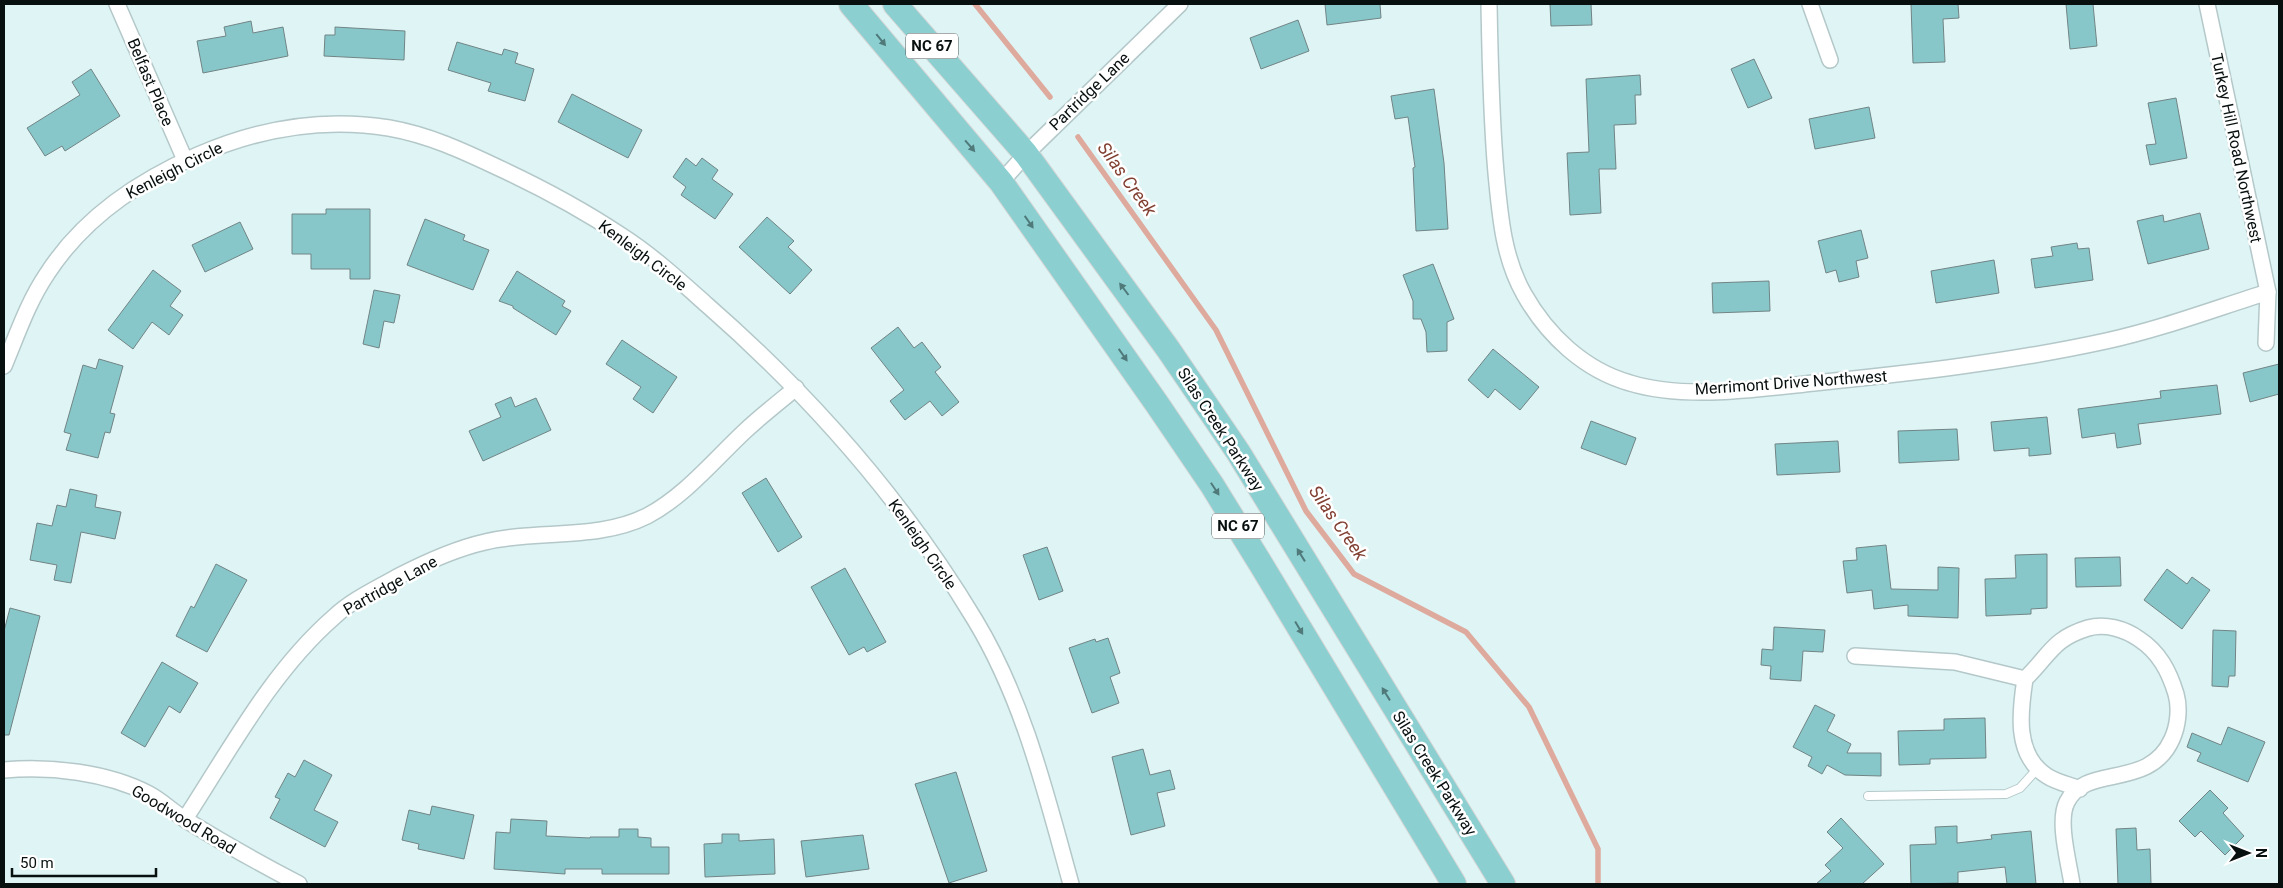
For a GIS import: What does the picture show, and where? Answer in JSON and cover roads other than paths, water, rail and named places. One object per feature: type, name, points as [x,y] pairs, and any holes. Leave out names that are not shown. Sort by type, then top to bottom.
[{"type":"main road","name":"NC 67","points":[[851,4],[1001,182],[1212,485],[1454,884]]},
{"type":"main road","name":"Silas Creek Parkway","points":[[895,4],[1026,154],[1168,349],[1238,452],[1503,884]]},
{"type":"street","name":"Belfast Place","points":[[117,4],[185,160]]},
{"type":"street","name":"Partridge Lane","points":[[1001,182],[1026,154],[1180,4]]},
{"type":"street","name":"Merrimont Drive Northwest","points":[[1488,4],[1492,126],[1498,195],[1505,246],[1512,271],[1540,318],[1563,344],[1582,361],[1614,378],[1632,384],[1665,389],[1709,391],[1910,373],[2023,357],[2109,340],[2268,292]]},
{"type":"street","points":[[1810,4],[1830,60]]},
{"type":"street","name":"Turkey Hill Road Northwest","points":[[2207,4],[2268,292]]},
{"type":"street","name":"Kenleigh Circle","points":[[4,366],[33,298],[45,276],[66,247],[117,199],[185,160],[233,140],[276,129],[310,124],[354,124],[388,128],[448,144],[527,181],[581,210],[625,238],[667,270],[746,339],[796,388],[875,478],[927,548],[975,621],[996,659],[1020,716],[1040,774],[1071,884]]},
{"type":"street","points":[[2266,343],[2268,292]]},
{"type":"street","name":"Partridge Lane","points":[[185,819],[266,695],[310,640],[335,615],[363,596],[410,571],[475,545],[509,537],[598,530],[623,525],[647,516],[668,502],[746,430],[796,388]]},
{"type":"street","points":[[2072,884],[2063,816],[2068,800],[2080,788],[2097,780],[2132,774],[2148,767],[2162,756],[2174,734],[2178,716],[2177,698],[2172,681],[2160,658],[2148,645],[2133,635],[2108,627],[2091,627],[2058,641],[2052,646],[2043,662],[2024,678],[2020,710],[2024,745],[2038,768],[2048,776],[2080,788]]},
{"type":"street","points":[[1855,656],[1956,662],[2024,678]]},
{"type":"street","name":"Goodwood Road","points":[[4,770],[56,770],[91,775],[125,784],[148,794],[185,819],[299,884]]},
{"type":"lane","points":[[1868,796],[2006,794],[2020,788],[2038,768]]},
{"type":"waterway","name":"Silas Creek","points":[[975,4],[1050,97]]},
{"type":"waterway","name":"Silas Creek","points":[[1078,137],[1216,330],[1306,511],[1354,574],[1466,632],[1529,707],[1598,849],[1598,884]]}]
